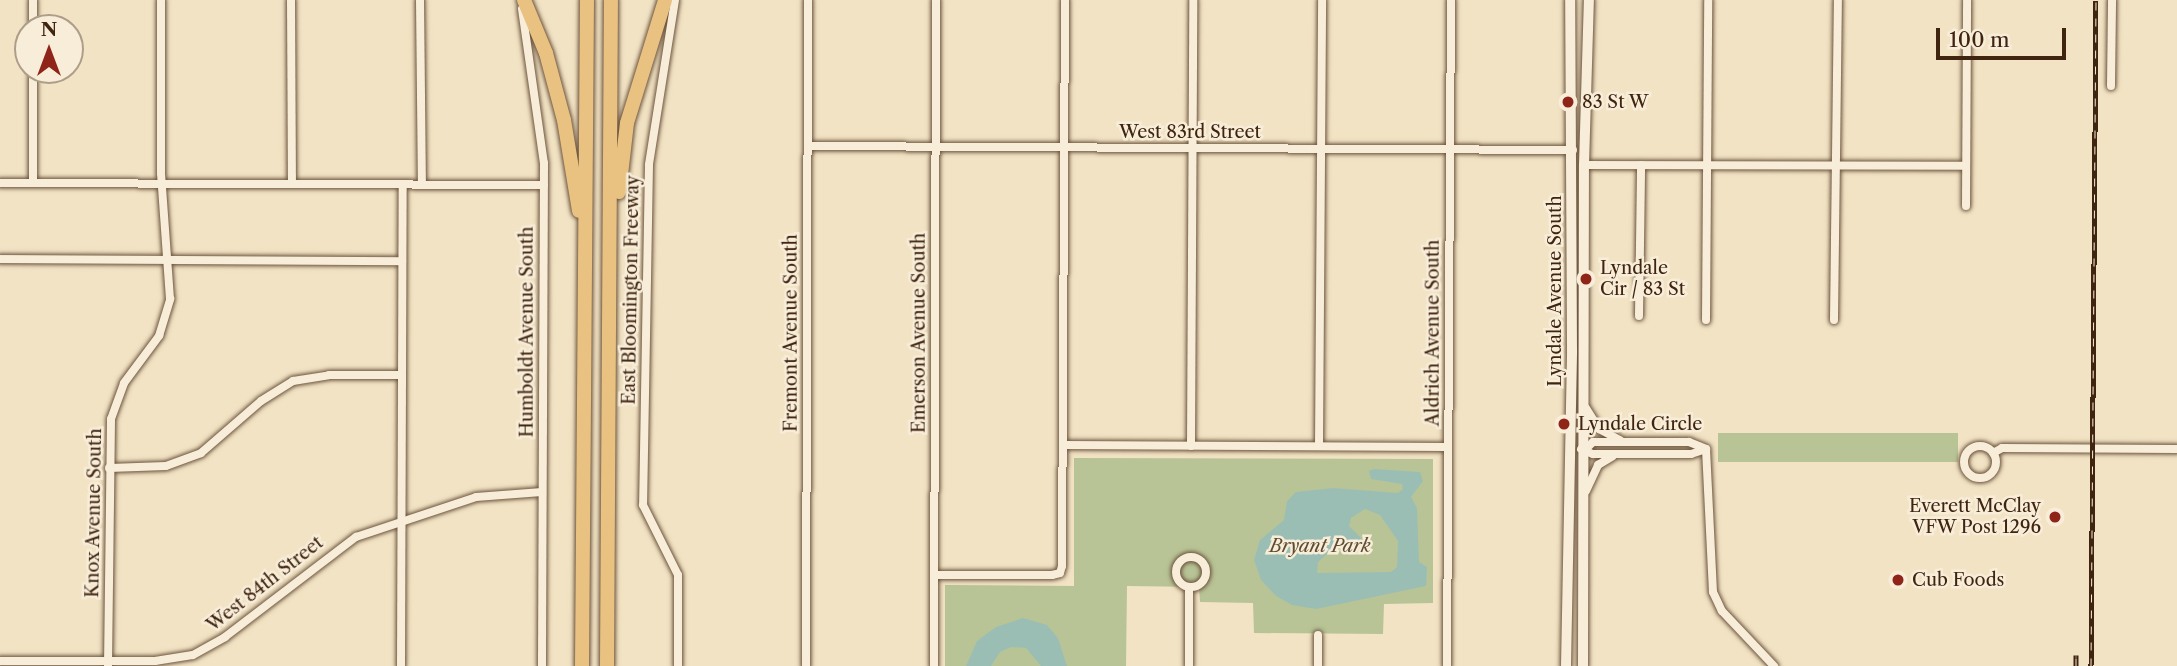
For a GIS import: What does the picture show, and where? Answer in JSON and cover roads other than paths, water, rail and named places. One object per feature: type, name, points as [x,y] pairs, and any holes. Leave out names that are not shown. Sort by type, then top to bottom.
[{"type":"highway","points":[[523,0],[546,53],[564,120],[586,271]]},
{"type":"highway","points":[[582,666],[587,0]]},
{"type":"highway","points":[[607,666],[611,0]]},
{"type":"highway","points":[[611,228],[627,123],[665,0]]},
{"type":"main road","name":"Lyndale Avenue South","points":[[1566,666],[1573,150],[1570,0]]},
{"type":"main road","name":"Lyndale Avenue South","points":[[1583,666],[1586,449],[1584,165],[1589,0]]},
{"type":"street","name":"Knox Avenue South","points":[[108,664],[109,468],[116,401],[167,320],[168,260],[163,182],[161,0]]},
{"type":"street","points":[[291,0],[292,183]]},
{"type":"street","points":[[420,0],[422,184]]},
{"type":"street","name":"Humboldt Avenue South","points":[[523,0],[541,121],[544,185],[542,666]]},
{"type":"street","name":"East Bloomington Freeway","points":[[675,0],[649,165],[643,505],[678,575],[678,666]]},
{"type":"street","name":"Fremont Avenue South","points":[[806,666],[808,0]]},
{"type":"street","name":"Emerson Avenue South","points":[[934,666],[936,0]]},
{"type":"street","points":[[934,575],[1060,573],[1065,0]]},
{"type":"street","points":[[1191,446],[1194,0]]},
{"type":"street","points":[[1319,446],[1322,0]]},
{"type":"street","name":"Aldrich Avenue South","points":[[1447,666],[1451,0]]},
{"type":"street","points":[[1706,320],[1708,0]]},
{"type":"street","points":[[1834,320],[1838,0]]},
{"type":"street","points":[[1966,206],[1968,0]]},
{"type":"street","points":[[2111,86],[2112,0]]},
{"type":"street","points":[[33,84],[33,183]]},
{"type":"street","name":"West 83rd Street","points":[[808,146],[1573,150]]},
{"type":"street","points":[[1584,165],[1966,166]]},
{"type":"street","points":[[1639,316],[1641,165]]},
{"type":"street","points":[[0,183],[544,185]]},
{"type":"street","points":[[401,666],[403,184]]},
{"type":"street","points":[[0,259],[402,261]]},
{"type":"street","points":[[109,468],[166,466],[201,453],[261,401],[293,381],[329,375],[402,375]]},
{"type":"street","points":[[1586,408],[1599,429],[1627,442]]},
{"type":"street","points":[[1586,449],[1593,442],[1689,442],[1706,449]]},
{"type":"street","points":[[1063,445],[1448,447]]},
{"type":"street","points":[[1983,446],[1993,453],[1996,466],[1989,476],[1977,478],[1966,472],[1964,459],[1971,449],[1983,446]]},
{"type":"street","points":[[1571,449],[1620,454],[1691,454],[1706,449]]},
{"type":"street","points":[[1706,449],[1713,592],[1722,611],[1774,666]]},
{"type":"street","points":[[1993,453],[2002,449],[2177,449]]},
{"type":"street","points":[[1585,494],[1598,465],[1620,454]]},
{"type":"street","name":"West 84th Street","points":[[0,661],[108,664],[174,660],[209,647],[339,546],[402,520],[476,496],[542,492]]},
{"type":"street","points":[[1189,588],[1189,666]]},
{"type":"street","points":[[1318,635],[1318,666]]},
{"type":"water","points":[[1369,471],[1420,472],[1423,481],[1411,497],[1417,508],[1419,562],[1427,567],[1426,586],[1316,609],[1292,605],[1276,596],[1261,580],[1254,560],[1260,540],[1284,520],[1287,501],[1296,492],[1333,488],[1398,493],[1403,489],[1402,484],[1371,479]],"holes":[[[1365,509],[1380,515],[1398,541],[1397,567],[1391,572],[1317,573],[1318,562],[1339,545],[1363,540],[1349,526],[1351,518]]]},
{"type":"water","points":[[1023,618],[1047,625],[1058,638],[1067,666],[1041,666],[1026,648],[1011,647],[1000,652],[991,666],[966,666],[977,641],[996,627]]},
{"type":"railway","points":[[2091,666],[2096,0]]},
{"type":"railway","points":[[2076,655],[2076,666]]},
{"type":"place","name":"83 St W","points":[[1568,102]]},
{"type":"place","name":"Lyndale Cir / 83 St","points":[[1586,279]]},
{"type":"place","name":"Lyndale Circle","points":[[1564,424]]},
{"type":"place","name":"Everett McClay VFW Post 1296","points":[[2055,517]]},
{"type":"place","name":"Cub Foods","points":[[1898,580]]},
{"type":"park label","name":"Bryant Park","points":[[1320,546]]}]
